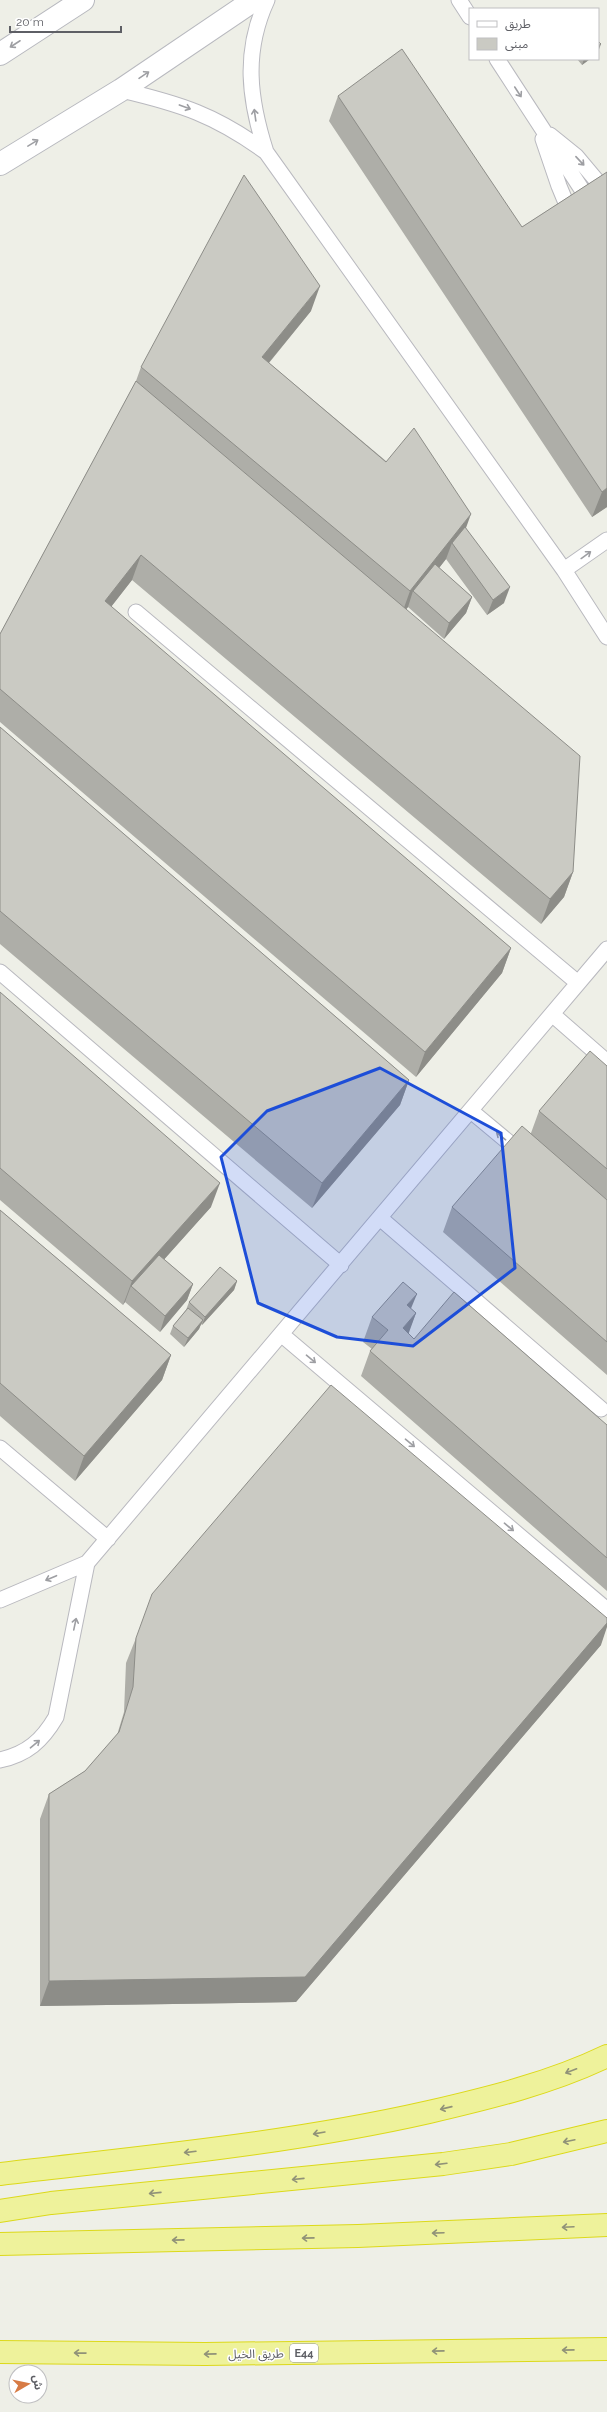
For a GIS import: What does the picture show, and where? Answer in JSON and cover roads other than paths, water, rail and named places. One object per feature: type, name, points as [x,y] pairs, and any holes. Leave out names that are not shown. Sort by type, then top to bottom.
[{"type":"highway","points":[[0,2174],[243,2145],[388,2121],[499,2095],[551,2078],[607,2056]]},
{"type":"highway","points":[[0,2211],[51,2203],[443,2164],[511,2154],[607,2132]]},
{"type":"highway","points":[[0,2244],[358,2236],[607,2225]]},
{"type":"highway","name":"طريق الخيل","points":[[0,2352],[205,2354],[607,2349]]},
{"type":"street","points":[[0,54],[83,0]]},
{"type":"street","points":[[0,164],[120,90],[254,0]]},
{"type":"lane","points":[[267,0],[257,22],[252,55],[252,88],[256,121],[266,152],[564,570],[607,637]]},
{"type":"lane","points":[[459,0],[469,15]]},
{"type":"lane","points":[[498,60],[590,202]]},
{"type":"lane","points":[[120,90],[183,106],[212,118],[266,152]]},
{"type":"lane","points":[[540,127],[576,156],[607,193]]},
{"type":"lane","points":[[540,127],[548,157],[571,215]]},
{"type":"lane","points":[[564,570],[607,540]]},
{"type":"lane","points":[[136,612],[578,983]]},
{"type":"lane","points":[[0,1600],[87,1563],[341,1265],[607,949]]},
{"type":"lane","points":[[0,972],[341,1265]]},
{"type":"lane","points":[[552,1014],[607,1062]]},
{"type":"lane","points":[[471,1111],[533,1162]]},
{"type":"lane","points":[[380,1218],[601,1409]]},
{"type":"lane","points":[[281,1334],[607,1610]]},
{"type":"lane","points":[[0,1448],[108,1539]]},
{"type":"lane","points":[[0,1760],[15,1757],[31,1748],[46,1735],[56,1718],[87,1563]]}]
